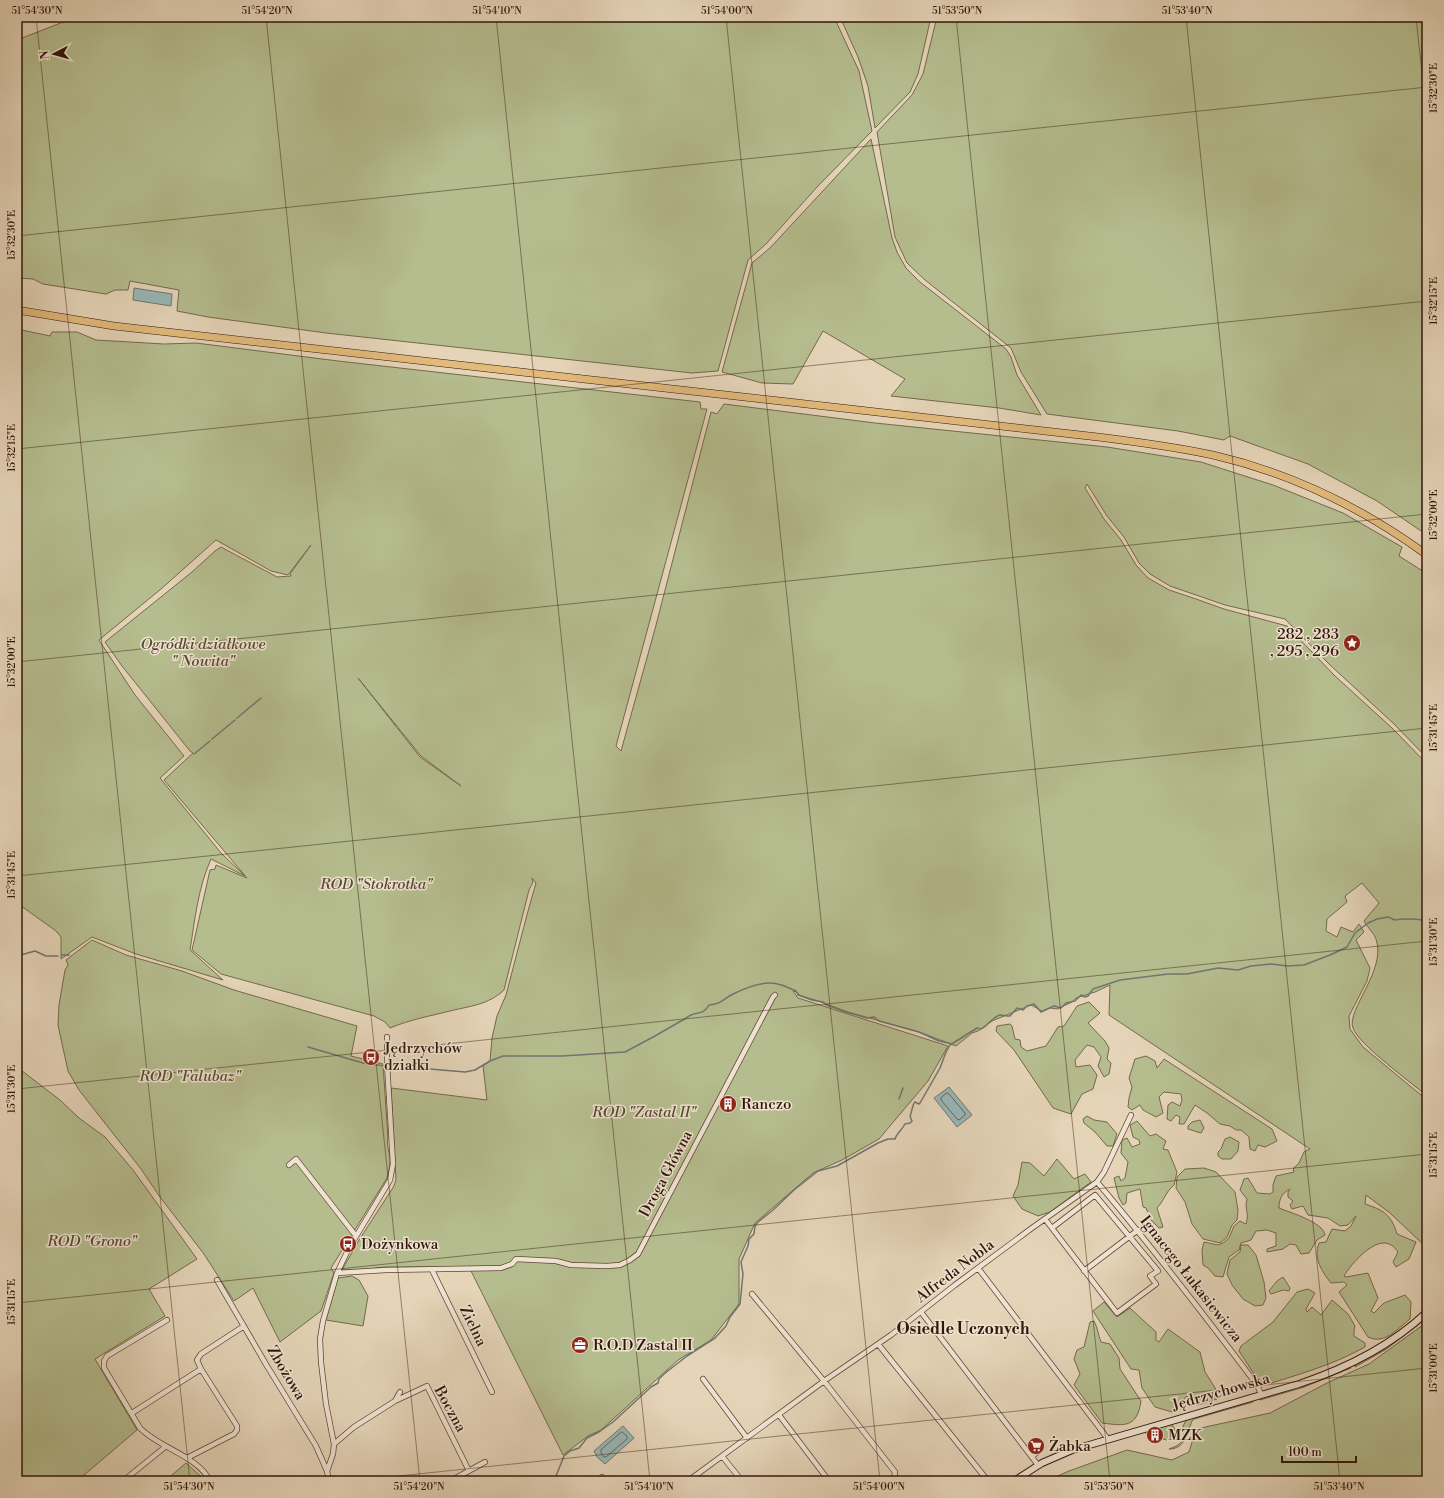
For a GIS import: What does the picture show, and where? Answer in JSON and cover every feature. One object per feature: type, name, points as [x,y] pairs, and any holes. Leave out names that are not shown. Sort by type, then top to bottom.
[{"type":"main road","points":[[17,310],[122,326],[1168,446],[1217,456],[1256,467],[1331,496],[1371,517],[1427,555]]},
{"type":"main road","name":"Jędrzychowska","points":[[1014,1481],[1038,1465],[1066,1452],[1311,1380],[1358,1360],[1385,1344],[1427,1312]]},
{"type":"street","name":"Droga Główna","points":[[432,1270],[501,1268],[512,1264],[516,1260],[556,1261],[571,1265],[620,1265],[638,1254],[775,995]]},
{"type":"street","points":[[327,1471],[333,1454],[334,1444],[324,1390],[320,1339],[323,1322],[337,1273],[356,1236],[390,1180],[392,1174],[393,1164],[387,1063],[387,1037]]},
{"type":"street","name":"Alfreda Nobla","points":[[688,1481],[824,1381],[878,1344],[955,1285],[1097,1182],[1104,1172],[1131,1115]]},
{"type":"street","points":[[289,1165],[296,1159],[356,1236]]},
{"type":"street","name":"Ignacego Łukasiewicza","points":[[1097,1182],[1190,1295],[1257,1385],[1261,1394]]},
{"type":"street","points":[[1045,1219],[1116,1313],[1156,1284],[1150,1276],[1158,1271],[1095,1195],[1052,1228]]},
{"type":"street","points":[[1084,1270],[1138,1230]]},
{"type":"street","points":[[978,1268],[1108,1439]]},
{"type":"street","points":[[337,1273],[432,1270]]},
{"type":"street","name":"Zielna","points":[[432,1270],[492,1392]]},
{"type":"street","name":"Zbożowa","points":[[217,1280],[316,1446],[327,1471],[329,1481]]},
{"type":"street","points":[[752,1294],[824,1381],[895,1472],[894,1481]]},
{"type":"street","points":[[921,1312],[1038,1465]]},
{"type":"street","points":[[167,1320],[107,1356],[104,1361],[104,1368],[140,1428],[147,1435],[165,1447],[187,1458],[199,1468],[210,1481]]},
{"type":"street","points":[[187,1458],[234,1434],[237,1430],[237,1426],[201,1369],[197,1360],[201,1354],[244,1326]]},
{"type":"street","points":[[878,1344],[988,1481]]},
{"type":"street","points":[[132,1413],[201,1369]]},
{"type":"street","points":[[703,1380],[747,1438]]},
{"type":"street","name":"Boczna","points":[[334,1444],[354,1427],[395,1401],[427,1386],[469,1471]]},
{"type":"street","name":"Boczna","points":[[395,1401],[400,1392]]},
{"type":"street","points":[[779,1415],[827,1480]]},
{"type":"street","points":[[123,1481],[165,1447]]},
{"type":"street","points":[[1032,1457],[1038,1452]]},
{"type":"street","points":[[722,1456],[742,1481]]},
{"type":"street","points":[[454,1479],[485,1462]]},
{"type":"green space","points":[[76,17],[834,17],[859,71],[872,131],[817,187],[766,244],[748,260],[718,371],[692,373],[326,333],[208,317],[177,311],[179,290],[130,281],[128,290],[115,290],[106,294],[43,284],[33,279],[17,278],[17,40]]},
{"type":"green space","points":[[840,17],[931,17],[918,74],[910,92],[875,128],[868,86],[858,57]]},
{"type":"green space","points":[[937,17],[1427,17],[1427,535],[1377,501],[1308,464],[1230,436],[1224,440],[1178,431],[1047,414],[1021,372],[1011,348],[925,280],[907,263],[895,237],[877,132],[912,95],[923,74]]},
{"type":"green space","points":[[871,139],[892,238],[897,252],[906,268],[920,282],[1006,349],[1011,357],[1017,375],[1041,415],[999,408],[891,396],[905,379],[823,331],[793,384],[762,383],[722,372],[752,263],[770,248]]},
{"type":"green space","points":[[17,329],[50,336],[52,332],[77,332],[96,340],[164,344],[196,343],[338,361],[700,402],[701,409],[707,409],[616,746],[621,751],[655,629],[711,412],[717,414],[724,404],[875,423],[1107,447],[1201,462],[1273,485],[1343,513],[1402,547],[1399,556],[1421,570],[1426,565],[1427,566],[1427,758],[1394,724],[1329,664],[1285,619],[1225,605],[1170,586],[1150,574],[1139,563],[1124,537],[1107,516],[1087,484],[1085,488],[1104,519],[1121,540],[1136,565],[1148,578],[1169,590],[1224,609],[1287,626],[1335,676],[1392,728],[1427,764],[1427,1096],[1365,1044],[1353,1028],[1352,1020],[1372,976],[1378,951],[1376,939],[1364,921],[1379,903],[1362,883],[1345,896],[1347,902],[1327,919],[1326,931],[1337,937],[1341,927],[1353,932],[1359,924],[1364,932],[1356,940],[1370,968],[1367,981],[1349,1016],[1350,1029],[1363,1047],[1427,1100],[1427,1248],[1390,1213],[1366,1195],[1365,1204],[1377,1208],[1386,1214],[1395,1227],[1397,1234],[1416,1242],[1409,1259],[1396,1267],[1393,1262],[1398,1252],[1394,1247],[1385,1243],[1371,1247],[1358,1258],[1344,1276],[1346,1277],[1368,1273],[1378,1298],[1371,1311],[1374,1313],[1384,1303],[1405,1295],[1411,1302],[1410,1319],[1390,1335],[1380,1339],[1368,1337],[1339,1292],[1347,1285],[1344,1282],[1331,1283],[1319,1264],[1317,1254],[1319,1243],[1326,1242],[1332,1229],[1345,1231],[1351,1226],[1356,1216],[1348,1225],[1340,1226],[1328,1218],[1308,1215],[1303,1206],[1292,1209],[1290,1205],[1293,1201],[1288,1197],[1288,1192],[1290,1189],[1285,1192],[1282,1197],[1279,1208],[1313,1222],[1323,1230],[1325,1235],[1317,1240],[1309,1253],[1301,1254],[1296,1245],[1290,1244],[1283,1249],[1267,1252],[1267,1249],[1276,1246],[1276,1233],[1267,1230],[1256,1231],[1251,1240],[1241,1243],[1239,1250],[1229,1257],[1223,1277],[1215,1276],[1203,1265],[1202,1250],[1204,1242],[1218,1245],[1223,1243],[1229,1238],[1234,1226],[1240,1221],[1246,1224],[1247,1199],[1240,1190],[1244,1179],[1248,1178],[1257,1193],[1270,1194],[1273,1192],[1273,1185],[1276,1176],[1294,1172],[1293,1169],[1299,1163],[1304,1152],[1310,1149],[1109,1015],[1110,985],[1076,998],[1072,1002],[1057,1009],[1050,1008],[1042,1011],[1031,1005],[992,1021],[978,1031],[972,1033],[956,1046],[919,1032],[848,1012],[799,995],[797,992],[793,991],[798,998],[948,1046],[928,1081],[879,1139],[842,1160],[813,1173],[755,1223],[739,1259],[739,1304],[711,1340],[678,1360],[601,1430],[588,1436],[563,1455],[471,1271],[471,1267],[385,1267],[342,1270],[359,1240],[394,1186],[396,1180],[391,1088],[487,1100],[483,1066],[490,1061],[492,1038],[497,1016],[506,995],[536,883],[532,878],[533,882],[529,890],[504,990],[492,999],[485,1002],[420,1018],[390,1028],[385,1022],[374,1016],[221,974],[192,950],[210,870],[215,869],[216,865],[247,878],[164,780],[193,753],[122,666],[105,642],[221,547],[277,577],[291,576],[290,574],[311,545],[288,575],[271,571],[216,540],[161,589],[99,640],[135,695],[184,756],[160,778],[221,853],[245,876],[211,859],[203,881],[198,904],[190,950],[223,980],[136,954],[92,937],[61,959],[61,937],[56,931],[17,903]],"holes":[[[358,678],[421,756],[461,786],[420,757]]]},
{"type":"green space","name":"ROD \"Falubaz\"","points":[[92,940],[126,955],[182,971],[234,990],[357,1026],[351,1056],[383,1064],[388,1138],[387,1143],[390,1161],[387,1178],[331,1268],[334,1273],[321,1311],[280,1342],[253,1288],[234,1301],[204,1254],[160,1197],[141,1169],[79,1090],[68,1071],[58,1025],[59,1005],[65,970],[68,965],[66,960]]},
{"type":"green space","points":[[1089,1002],[1100,1013],[1088,1023],[1105,1041],[1109,1048],[1107,1059],[1111,1063],[1109,1074],[1104,1077],[1098,1066],[1101,1057],[1094,1047],[1087,1045],[1075,1060],[1076,1067],[1090,1065],[1097,1075],[1093,1089],[1082,1094],[1071,1114],[1053,1108],[1014,1050],[996,1031],[997,1026],[1010,1024],[1012,1026],[1015,1039],[1020,1040],[1021,1047],[1027,1051],[1046,1046],[1058,1027],[1064,1026],[1077,1006]]},
{"type":"green space","points":[[1146,1056],[1155,1061],[1157,1068],[1164,1059],[1272,1129],[1277,1141],[1265,1147],[1258,1145],[1255,1151],[1250,1149],[1249,1137],[1241,1130],[1236,1130],[1230,1126],[1220,1124],[1195,1105],[1184,1124],[1179,1124],[1180,1117],[1176,1115],[1171,1121],[1167,1119],[1168,1105],[1172,1102],[1180,1106],[1182,1100],[1181,1094],[1164,1092],[1159,1097],[1163,1113],[1156,1117],[1143,1110],[1140,1105],[1132,1110],[1128,1107],[1132,1087],[1129,1078],[1135,1059]]},
{"type":"green space","name":"ROD \"Grono\"","points":[[17,1067],[60,1100],[79,1118],[105,1137],[133,1170],[197,1259],[149,1289],[165,1316],[95,1359],[137,1430],[77,1481],[17,1481]]},
{"type":"green space","points":[[1087,1116],[1094,1120],[1107,1122],[1117,1134],[1113,1146],[1107,1146],[1095,1132],[1084,1123],[1083,1119]]},
{"type":"green space","points":[[1200,1120],[1204,1128],[1201,1133],[1188,1129],[1188,1126],[1192,1122]]},
{"type":"green space","points":[[1137,1121],[1150,1136],[1156,1134],[1166,1141],[1163,1149],[1168,1150],[1177,1172],[1174,1185],[1157,1208],[1163,1227],[1159,1228],[1151,1220],[1146,1208],[1143,1207],[1140,1189],[1127,1193],[1126,1203],[1123,1205],[1119,1198],[1114,1178],[1119,1176],[1121,1181],[1125,1178],[1128,1162],[1121,1153],[1122,1140],[1127,1138],[1132,1147],[1140,1144],[1139,1140],[1133,1137],[1130,1125]]},
{"type":"green space","points":[[1230,1137],[1239,1142],[1238,1151],[1231,1159],[1222,1159],[1218,1156],[1218,1152],[1221,1149],[1225,1139]]},
{"type":"green space","points":[[1057,1159],[1074,1179],[1085,1174],[1091,1182],[1050,1212],[1038,1216],[1022,1209],[1013,1196],[1018,1185],[1022,1162],[1030,1163],[1044,1176]]},
{"type":"green space","points":[[1204,1168],[1216,1172],[1235,1192],[1238,1210],[1237,1220],[1232,1225],[1227,1237],[1220,1243],[1203,1239],[1192,1224],[1185,1202],[1176,1188],[1177,1177],[1185,1169]]},
{"type":"green space","points":[[1241,1245],[1248,1245],[1256,1255],[1264,1282],[1266,1298],[1263,1305],[1255,1306],[1243,1299],[1232,1285],[1227,1274],[1230,1260],[1240,1252]]},
{"type":"green space","points":[[352,1276],[359,1280],[368,1296],[363,1326],[326,1320],[338,1278]]},
{"type":"green space","points":[[1283,1277],[1290,1288],[1289,1291],[1283,1290],[1271,1294],[1269,1291],[1277,1281]]},
{"type":"green space","points":[[1308,1289],[1315,1293],[1306,1309],[1307,1312],[1312,1307],[1321,1315],[1332,1300],[1348,1314],[1355,1326],[1354,1336],[1365,1343],[1365,1347],[1302,1374],[1262,1386],[1239,1351],[1241,1346],[1273,1322],[1297,1292]]},
{"type":"green space","points":[[1104,1302],[1117,1317],[1130,1308],[1156,1332],[1156,1340],[1159,1342],[1168,1329],[1200,1352],[1205,1372],[1217,1391],[1217,1399],[1197,1405],[1187,1396],[1172,1412],[1155,1407],[1142,1388],[1139,1370],[1131,1369],[1093,1311]]},
{"type":"green space","points":[[1427,1314],[1427,1318],[1385,1350],[1355,1367],[1356,1364]]},
{"type":"green space","points":[[1094,1321],[1101,1342],[1110,1344],[1119,1358],[1120,1369],[1141,1401],[1136,1416],[1133,1421],[1129,1423],[1117,1425],[1102,1423],[1074,1385],[1080,1374],[1074,1359],[1077,1350],[1084,1347],[1090,1322]]},
{"type":"green space","points":[[1427,1322],[1427,1481],[1046,1481],[1127,1450],[1172,1460],[1189,1452],[1196,1429],[1270,1413],[1327,1383],[1369,1364]]},
{"type":"green space","points":[[1347,1367],[1351,1368],[1304,1387],[1260,1400],[1260,1398]]},
{"type":"green space","points":[[1252,1399],[1253,1402],[1194,1419],[1182,1444],[1169,1449],[1178,1445],[1182,1441],[1184,1435],[1183,1426],[1187,1419]]},
{"type":"green space","points":[[1170,1424],[1176,1432],[1173,1438],[1167,1440],[1159,1438],[1160,1433],[1151,1432],[1150,1436],[1146,1434],[1146,1431]]},
{"type":"green space","points":[[186,1463],[206,1481],[165,1481]]},
{"type":"water","points":[[134,288],[172,294],[171,306],[133,300]]},
{"type":"water","points":[[949,1087],[972,1115],[957,1127],[934,1098]]},
{"type":"water","points":[[623,1426],[634,1438],[605,1464],[597,1457],[594,1451]]},
{"type":"waterway","points":[[237,718],[261,698]]},
{"type":"waterway","points":[[212,739],[235,720]]},
{"type":"waterway","points":[[194,754],[210,741]]},
{"type":"waterway","points":[[554,1481],[564,1456],[570,1451],[579,1448],[587,1438],[613,1422],[651,1387],[658,1383],[659,1379],[664,1374],[687,1356],[715,1338],[726,1326],[730,1317],[740,1304],[743,1274],[741,1262],[748,1246],[749,1239],[754,1234],[755,1226],[758,1222],[818,1171],[837,1166],[878,1143],[888,1139],[895,1139],[905,1124],[912,1121],[910,1116],[914,1103],[920,1103],[940,1068],[950,1045],[977,1028],[983,1028],[997,1016],[1010,1016],[1017,1008],[1023,1010],[1027,1006],[1034,1004],[1041,1012],[1054,1006],[1061,1008],[1066,1003],[1075,1001],[1081,995],[1085,997],[1088,996],[1093,989],[1120,980],[1168,974],[1187,974],[1218,968],[1238,970],[1251,966],[1271,964],[1288,966],[1304,965],[1347,947],[1355,933],[1368,923],[1377,919],[1388,917],[1395,920],[1411,919],[1427,921]]},
{"type":"waterway","points":[[17,956],[35,951],[46,956],[58,956]]},
{"type":"waterway","points":[[62,955],[69,955]]},
{"type":"waterway","points":[[392,1067],[465,1072],[475,1070],[490,1061],[503,1056],[562,1056],[625,1052],[689,1016],[704,1011],[709,1005],[720,1002],[744,989],[763,983],[775,983],[781,985]]},
{"type":"waterway","points":[[782,985],[796,991],[798,995],[823,1002],[826,1005],[846,1012],[867,1018],[874,1017],[879,1021],[919,1032],[939,1041],[952,1044]]},
{"type":"waterway","points":[[308,1047],[363,1063],[385,1066]]},
{"type":"waterway","points":[[899,1099],[903,1088]]},
{"type":"place","name":"282 , 283 , 295 , 296","points":[[1352,643]]},
{"type":"place","name":"Jędrzychów działki","points":[[371,1057]]},
{"type":"place","name":"Ranczo","points":[[728,1104]]},
{"type":"place","name":"Dożynkowa","points":[[348,1244]]},
{"type":"place","name":"R.O.D Zastal II","points":[[580,1345]]},
{"type":"place","name":"MZK","points":[[1155,1435]]},
{"type":"place","name":"Żabka","points":[[1036,1446]]},
{"type":"district","name":"Osiedle Uczonych","points":[[963,1329]]},
{"type":"park label","name":"Ogródki działkowe \" Nowita\"","points":[[203,652]]},
{"type":"park label","name":"ROD \"Stokrotka\"","points":[[376,884]]},
{"type":"park label","name":"ROD \"Zastal II\"","points":[[644,1112]]}]
